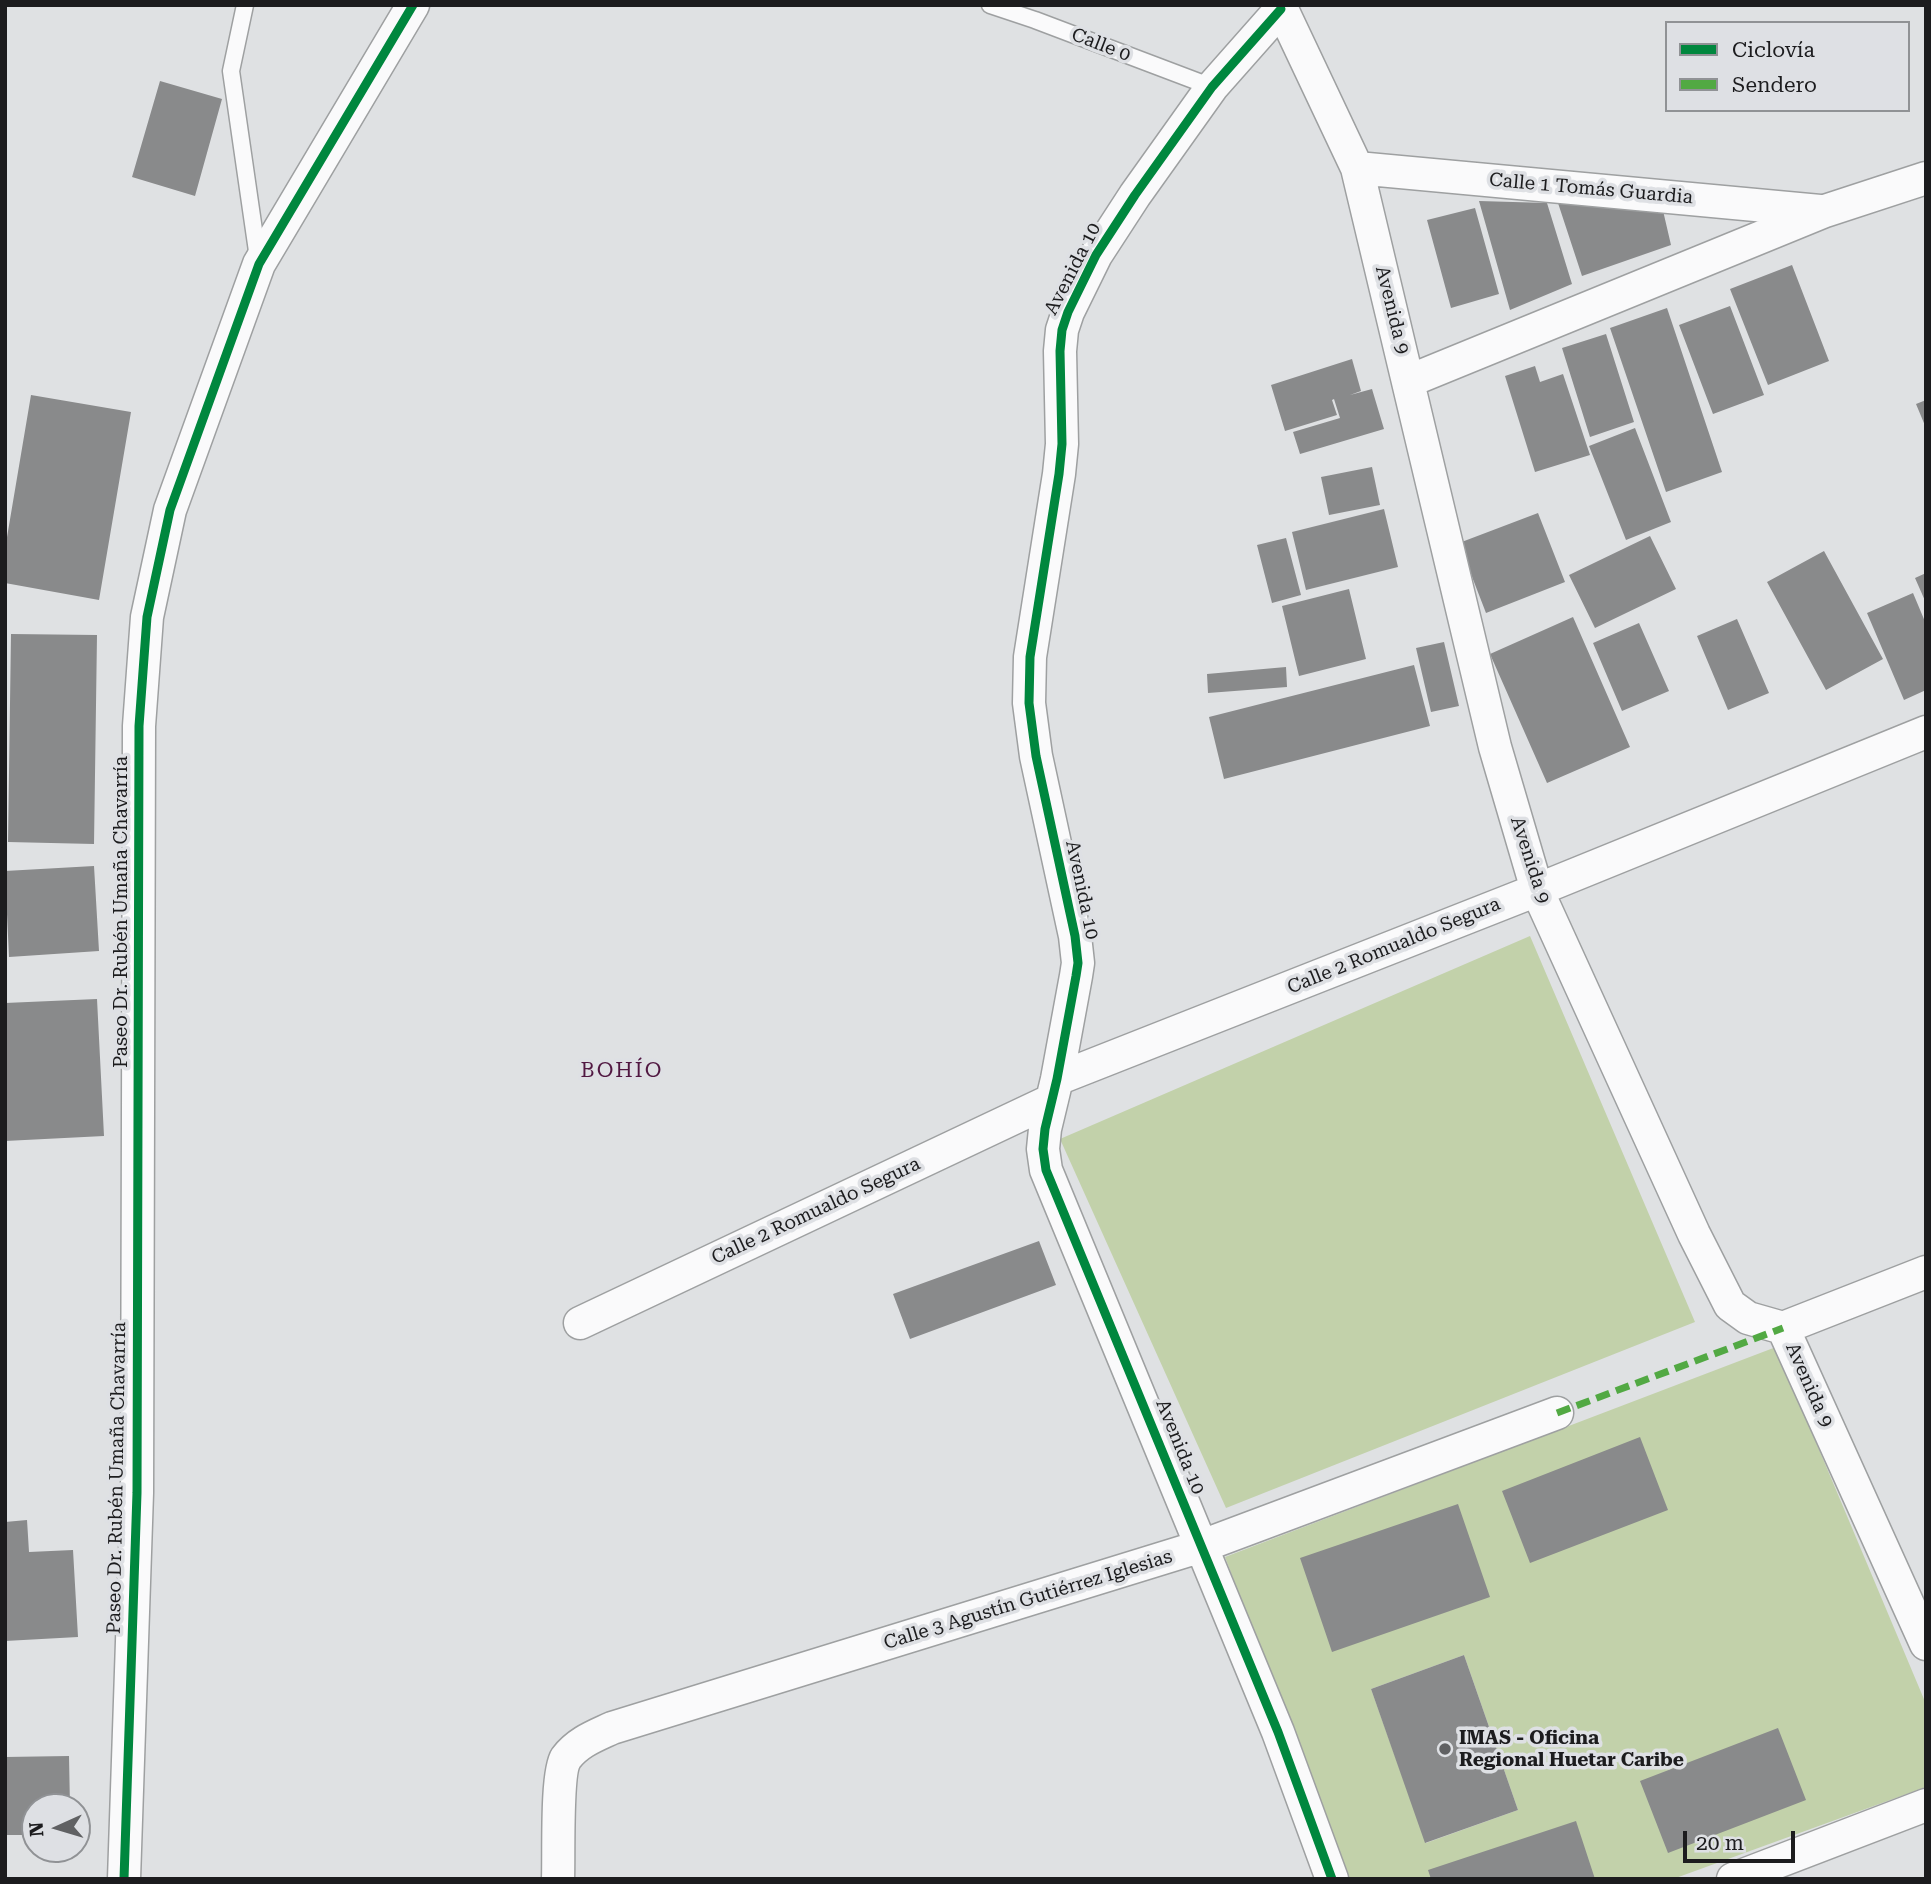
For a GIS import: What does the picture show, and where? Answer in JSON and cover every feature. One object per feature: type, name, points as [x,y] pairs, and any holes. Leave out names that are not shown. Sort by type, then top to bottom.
[{"type":"street","name":"Paseo Dr. Rubén Umaña Chavarría","points":[[124,1879],[137,1493],[139,726],[147,617],[170,510],[259,264],[413,5]]},
{"type":"street","name":"Avenida 10","points":[[1280,7],[1212,87],[1135,195],[1096,255],[1068,312],[1062,330],[1061,454],[1030,657],[1029,679],[1035,756],[1075,936],[1078,963],[1045,1129],[1043,1149],[1046,1170],[1279,1732],[1332,1879]]},
{"type":"street","name":"Avenida 9","points":[[1280,7],[1357,168],[1495,747],[1537,890],[1694,1234],[1730,1305],[1748,1318],[1783,1328],[1926,1644]]},
{"type":"street","name":"Calle 1 Tomás Guardia","points":[[1357,168],[1825,211]]},
{"type":"street","name":"Calle 1 Tomás Guardia","points":[[1409,380],[1825,211],[1926,178]]},
{"type":"street","name":"Calle 2 Romualdo Segura","points":[[580,1323],[1054,1090],[1926,732]]},
{"type":"street","points":[[1783,1328],[1926,1272]]},
{"type":"street","name":"Calle 3 Agustín Gutiérrez Iglesias","points":[[558,1879],[560,1786],[564,1760],[581,1742],[612,1728],[1202,1546],[1558,1413]]},
{"type":"street","points":[[1733,1879],[1926,1805]]},
{"type":"lane","points":[[245,5],[231,71],[259,264]]},
{"type":"lane","name":"Calle 0","points":[[990,5],[1212,87]]},
{"type":"green space","points":[[1530,936],[1695,1322],[1226,1508],[1060,1139]]},
{"type":"green space","points":[[1776,1347],[1926,1704],[1926,1787],[1673,1879],[1347,1879],[1225,1557]],"holes":[[[1464,1655],[1518,1810],[1426,1843],[1371,1689]]]},
{"type":"building","points":[[160,81],[222,99],[195,196],[132,177]]},
{"type":"building","points":[[1479,201],[1547,203],[1572,284],[1510,310]]},
{"type":"building","points":[[1661,202],[1671,245],[1582,276],[1558,203]]},
{"type":"building","points":[[1475,208],[1499,294],[1451,308],[1427,220]]},
{"type":"building","points":[[1792,265],[1829,361],[1768,385],[1730,289]]},
{"type":"building","points":[[1730,306],[1764,395],[1713,414],[1679,325]]},
{"type":"building","points":[[1667,308],[1722,472],[1666,492],[1610,328]]},
{"type":"building","points":[[1606,334],[1634,422],[1590,437],[1562,348]]},
{"type":"building","points":[[1352,359],[1361,391],[1350,395],[1372,389],[1384,429],[1300,454],[1293,432],[1340,418],[1334,399],[1332,400],[1337,415],[1285,431],[1271,385]]},
{"type":"building","points":[[1535,366],[1540,382],[1563,374],[1590,455],[1535,472],[1505,376]]},
{"type":"building","points":[[31,395],[131,412],[99,600],[5,583],[5,549]]},
{"type":"building","points":[[1926,400],[1926,428],[1916,404]]},
{"type":"building","points":[[1635,428],[1671,522],[1626,540],[1589,446]]},
{"type":"building","points":[[1372,467],[1380,505],[1329,515],[1321,477]]},
{"type":"building","points":[[1384,509],[1398,567],[1306,590],[1292,532]]},
{"type":"building","points":[[1538,513],[1565,582],[1486,613],[1459,543]]},
{"type":"building","points":[[1650,536],[1676,589],[1595,628],[1569,575]]},
{"type":"building","points":[[1286,538],[1301,595],[1272,603],[1257,545]]},
{"type":"building","points":[[1824,551],[1883,659],[1826,690],[1767,582]]},
{"type":"building","points":[[1926,573],[1926,603],[1915,578]]},
{"type":"building","points":[[1349,589],[1366,659],[1299,676],[1282,606]]},
{"type":"building","points":[[1913,593],[1926,624],[1926,690],[1904,700],[1867,613]]},
{"type":"building","points":[[1573,617],[1630,747],[1547,783],[1490,654]]},
{"type":"building","points":[[1737,619],[1769,693],[1728,710],[1697,636]]},
{"type":"building","points":[[1639,623],[1669,691],[1622,711],[1593,643]]},
{"type":"building","points":[[11,634],[97,635],[94,844],[8,842]]},
{"type":"building","points":[[1444,642],[1459,706],[1431,712],[1416,648]]},
{"type":"building","points":[[1414,665],[1430,726],[1224,779],[1209,717]]},
{"type":"building","points":[[1286,667],[1287,687],[1208,693],[1207,674]]},
{"type":"building","points":[[94,866],[99,951],[9,957],[5,871]]},
{"type":"building","points":[[97,999],[104,1136],[5,1141],[5,1003]]},
{"type":"building","points":[[1039,1241],[1056,1285],[910,1339],[893,1294]]},
{"type":"building","points":[[1640,1437],[1668,1510],[1530,1563],[1502,1491]]},
{"type":"building","points":[[1458,1504],[1490,1597],[1332,1652],[1300,1558]]},
{"type":"building","points":[[27,1520],[29,1552],[73,1550],[78,1637],[5,1641],[5,1522]]},
{"type":"building","name":"IMAS - Oficina Regional Huetar Caribe","points":[[1464,1655],[1518,1810],[1425,1843],[1371,1689]]},
{"type":"building","points":[[1778,1728],[1806,1800],[1668,1853],[1640,1781]]},
{"type":"building","points":[[69,1756],[70,1793],[21,1793],[21,1835],[5,1835],[5,1757]]},
{"type":"building","points":[[1576,1821],[1595,1879],[1431,1879],[1428,1870]]},
{"type":"marked path","points":[[1557,1413],[1783,1328]]},
{"type":"cycle path","points":[[124,1879],[137,1493],[139,726],[147,617],[170,510],[259,264],[413,5]]},
{"type":"cycle path","points":[[1281,9],[1212,87],[1135,195],[1096,255],[1068,312],[1062,330],[1060,351],[1062,444],[1030,657],[1029,703],[1036,756],[1075,936],[1078,963],[1045,1129],[1043,1149],[1046,1170],[1278,1732],[1332,1879]]},
{"type":"place","name":"IMAS - Oficina Regional Huetar Caribe","points":[[1445,1749]]},
{"type":"district","name":"BOHÍO","points":[[622,1071]]}]
